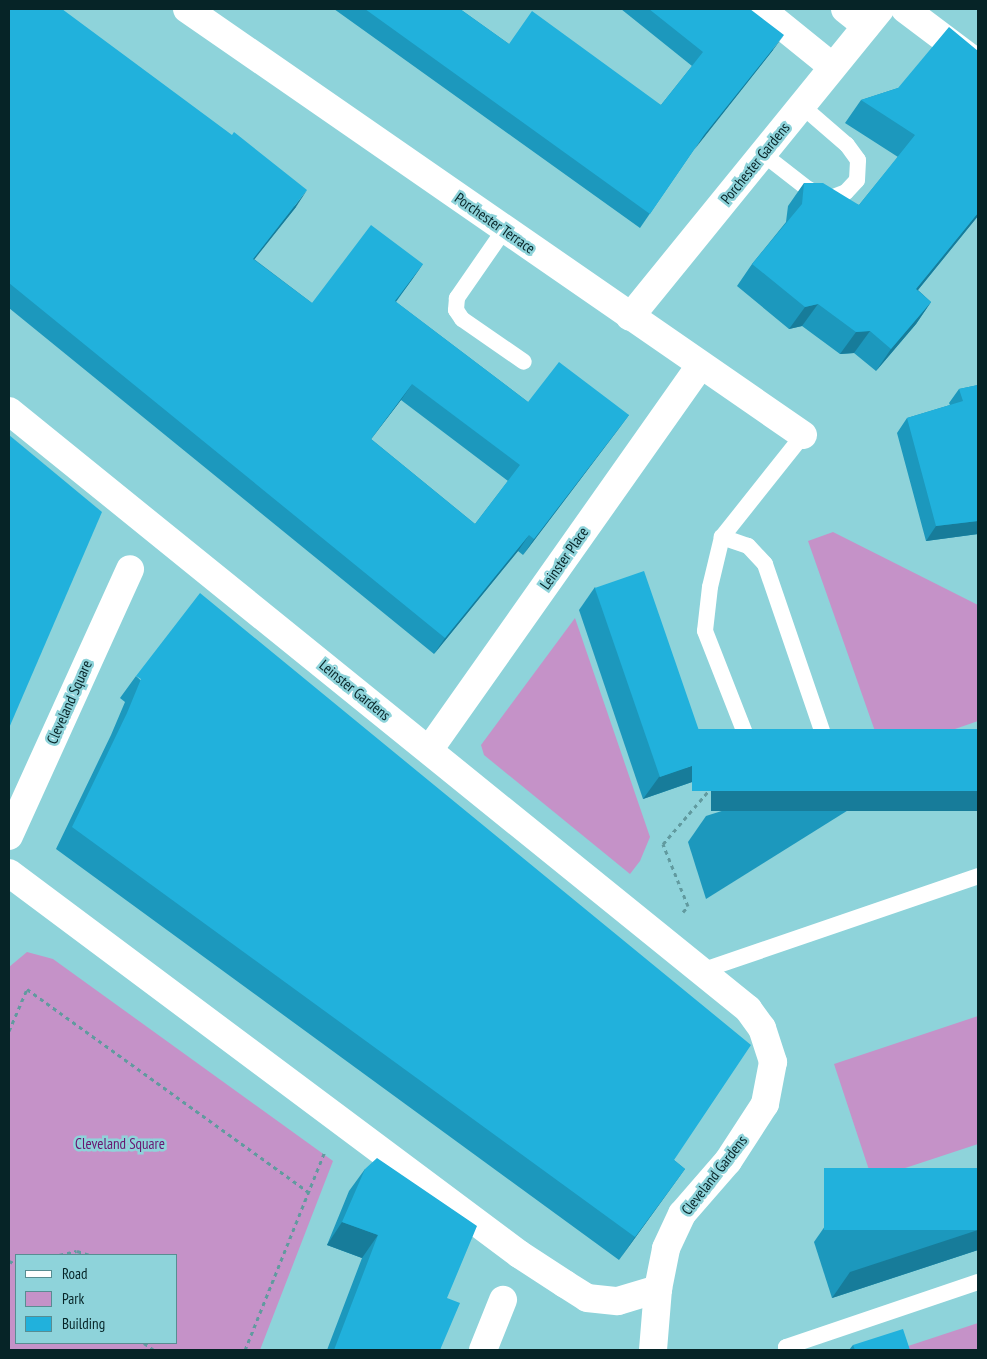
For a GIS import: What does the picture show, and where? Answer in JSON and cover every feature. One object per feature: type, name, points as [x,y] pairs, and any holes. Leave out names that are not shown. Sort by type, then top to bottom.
[{"type":"street","name":"Porchester Terrace","points":[[187,9],[700,366],[803,435]]},
{"type":"street","points":[[761,9],[833,67]]},
{"type":"street","points":[[845,9],[873,17]]},
{"type":"street","points":[[905,9],[978,64]]},
{"type":"street","name":"Porchester Gardens","points":[[630,317],[873,17]]},
{"type":"street","name":"Leinster Place","points":[[429,750],[700,366]]},
{"type":"street","name":"Leinster Gardens","points":[[9,411],[701,971]]},
{"type":"street","name":"Cleveland Square","points":[[9,836],[130,569]]},
{"type":"street","points":[[9,873],[519,1254],[587,1298],[618,1301],[658,1289]]},
{"type":"street","name":"Cleveland Gardens","points":[[653,1350],[658,1289],[666,1249],[682,1214],[728,1161],[765,1104],[773,1062],[762,1028],[748,1009],[701,971]]},
{"type":"street","points":[[483,1350],[503,1300]]},
{"type":"lane","points":[[763,154],[808,189],[828,199],[846,192],[857,180],[858,160],[847,145],[802,106]]},
{"type":"lane","points":[[504,230],[457,298],[456,310],[462,319],[524,362]]},
{"type":"lane","points":[[722,537],[748,546],[765,564],[830,754],[763,779],[705,631],[710,587],[722,537],[803,435]]},
{"type":"lane","points":[[701,971],[978,876]]},
{"type":"lane","points":[[787,1350],[786,1347],[978,1282]]},
{"type":"path","points":[[662,939],[688,906],[664,844],[717,781],[707,747],[745,735]]},
{"type":"path","points":[[9,1031],[27,989],[308,1192]]},
{"type":"path","points":[[244,1350],[323,1154],[344,1124]]},
{"type":"path","points":[[64,1254],[77,1252],[86,1254]]},
{"type":"green space","points":[[833,532],[978,605],[978,721],[883,754],[808,541]]},
{"type":"green space","points":[[575,618],[650,837],[640,861],[630,874],[484,755],[481,745]]},
{"type":"green space","name":"Cleveland Square","points":[[27,952],[53,959],[333,1161],[260,1350],[9,1350],[9,967]]},
{"type":"green space","points":[[978,1016],[978,1144],[872,1179],[834,1064]]},
{"type":"green space","points":[[978,1323],[978,1350],[896,1350]]},
{"type":"building","points":[[9,9],[62,9],[232,135],[234,132],[307,190],[253,259],[312,303],[371,225],[423,264],[395,301],[528,402],[559,362],[629,415],[534,539],[529,535],[445,638],[9,283]],"holes":[[[412,384],[520,465],[475,524],[371,439]]]},
{"type":"building","points":[[365,9],[460,9],[509,44],[532,11],[661,105],[703,52],[649,9],[750,9],[784,35],[704,135],[650,214]]},
{"type":"building","points":[[949,27],[978,51],[978,213],[916,289],[931,302],[891,349],[870,331],[856,332],[818,304],[805,307],[752,264],[802,204],[804,183],[823,183],[859,205],[915,135],[861,100],[898,88]]},
{"type":"building","points":[[978,385],[978,521],[936,526],[907,418],[963,401],[959,389]]},
{"type":"building","points":[[9,435],[102,512],[9,728]]},
{"type":"building","points":[[644,571],[709,760],[660,777],[595,588]]},
{"type":"building","points":[[200,593],[751,1045],[674,1160],[685,1169],[635,1237],[72,827],[127,713],[141,679],[136,676]]},
{"type":"building","points":[[692,729],[978,729],[978,791],[692,791]]},
{"type":"building","points":[[377,1158],[477,1226],[447,1298],[460,1303],[440,1350],[334,1350],[378,1235],[342,1222],[365,1169]]},
{"type":"building","points":[[824,1168],[978,1168],[978,1230],[824,1230]]},
{"type":"building","points":[[903,1329],[910,1350],[855,1350],[853,1345]]}]
